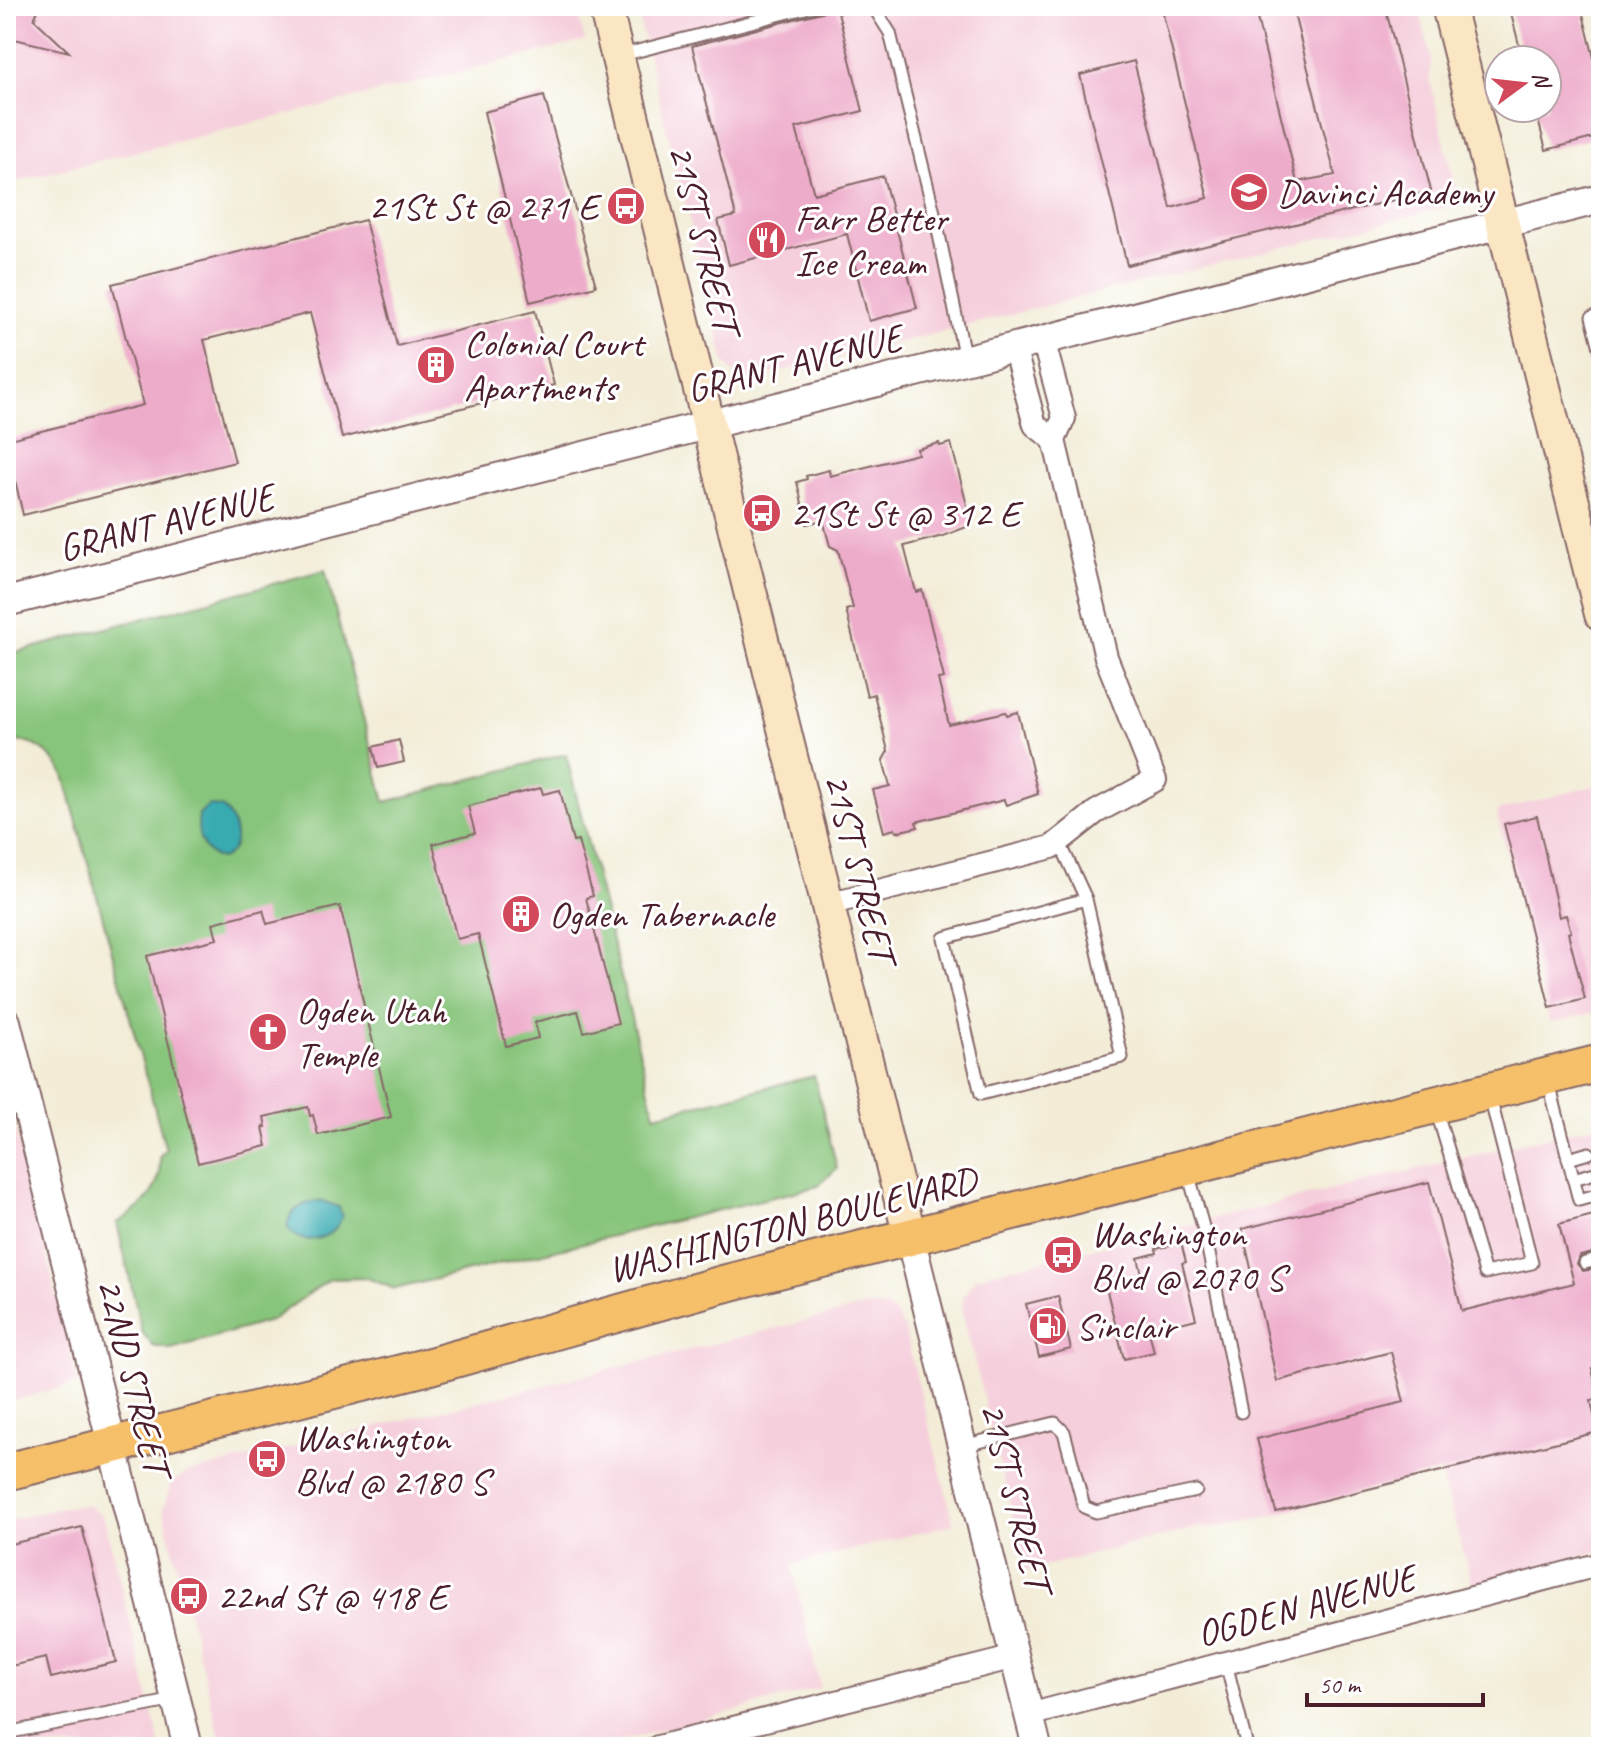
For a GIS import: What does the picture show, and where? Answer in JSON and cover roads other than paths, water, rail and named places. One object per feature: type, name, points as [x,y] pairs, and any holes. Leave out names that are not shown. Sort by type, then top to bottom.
[{"type":"main road","name":"21ST STREET","points":[[605,6],[910,1237]]},
{"type":"main road","points":[[1448,6],[1601,614]]},
{"type":"main road","name":"WASHINGTON BOULEVARD","points":[[6,1472],[430,1366],[629,1308],[1601,1063]]},
{"type":"street","name":"GRANT AVENUE","points":[[6,602],[1601,199]]},
{"type":"street","points":[[828,904],[1052,847],[1096,812],[1155,780],[1106,657],[1054,440],[1064,418],[1043,339]]},
{"type":"street","points":[[1014,347],[1035,425],[1054,440]]},
{"type":"street","name":"22ND STREET","points":[[6,1022],[16,1103],[112,1446],[188,1747]]},
{"type":"street","name":"21ST STREET","points":[[910,1237],[1037,1747]]},
{"type":"street","name":"OGDEN AVENUE","points":[[1029,1715],[1601,1564]]},
{"type":"street","points":[[658,1747],[1015,1657]]},
{"type":"lane","points":[[617,56],[813,6]]},
{"type":"lane","points":[[873,6],[890,33],[937,225],[965,359]]},
{"type":"lane","points":[[1601,315],[1592,317],[1601,352]]},
{"type":"lane","points":[[1059,841],[1086,899],[1122,1057],[981,1094],[944,938],[1086,899]]},
{"type":"lane","points":[[1547,1076],[1579,1200],[1600,1194]]},
{"type":"lane","points":[[1434,1105],[1485,1273],[1532,1263],[1488,1091]]},
{"type":"lane","points":[[1568,1159],[1589,1153]]},
{"type":"lane","points":[[1187,1168],[1205,1234],[1241,1412]]},
{"type":"lane","points":[[1573,1179],[1595,1173]]},
{"type":"lane","points":[[1585,1263],[1601,1259]]},
{"type":"lane","points":[[962,1446],[1055,1423],[1064,1432],[1084,1507],[1096,1512],[1196,1491]]},
{"type":"lane","points":[[1226,1663],[1247,1747]]},
{"type":"lane","points":[[6,1733],[176,1700]]},
{"type":"water","points":[[209,805],[223,808],[234,827],[235,842],[228,855],[221,859],[204,848],[199,836],[199,815]]},
{"type":"water","points":[[322,1201],[339,1207],[342,1217],[338,1225],[316,1239],[300,1238],[292,1233],[287,1226],[295,1210]]},
{"type":"place","name":"Davinci Academy","points":[[1249,192]]},
{"type":"place","name":"21St St @ 271 E","points":[[626,206]]},
{"type":"place","name":"Farr Better Ice Cream","points":[[767,240]]},
{"type":"place","name":"Colonial Court Apartments","points":[[436,365]]},
{"type":"place","name":"21St St @ 312 E","points":[[762,513]]},
{"type":"place","name":"Ogden Tabernacle","points":[[521,914]]},
{"type":"place","name":"Ogden Utah Temple","points":[[268,1032]]},
{"type":"place","name":"Washington Blvd @ 2070 S","points":[[1063,1255]]},
{"type":"place","name":"Sinclair","points":[[1048,1326]]},
{"type":"place","name":"Washington Blvd @ 2180 S","points":[[267,1459]]},
{"type":"place","name":"22nd St @ 418 E","points":[[189,1596]]}]
